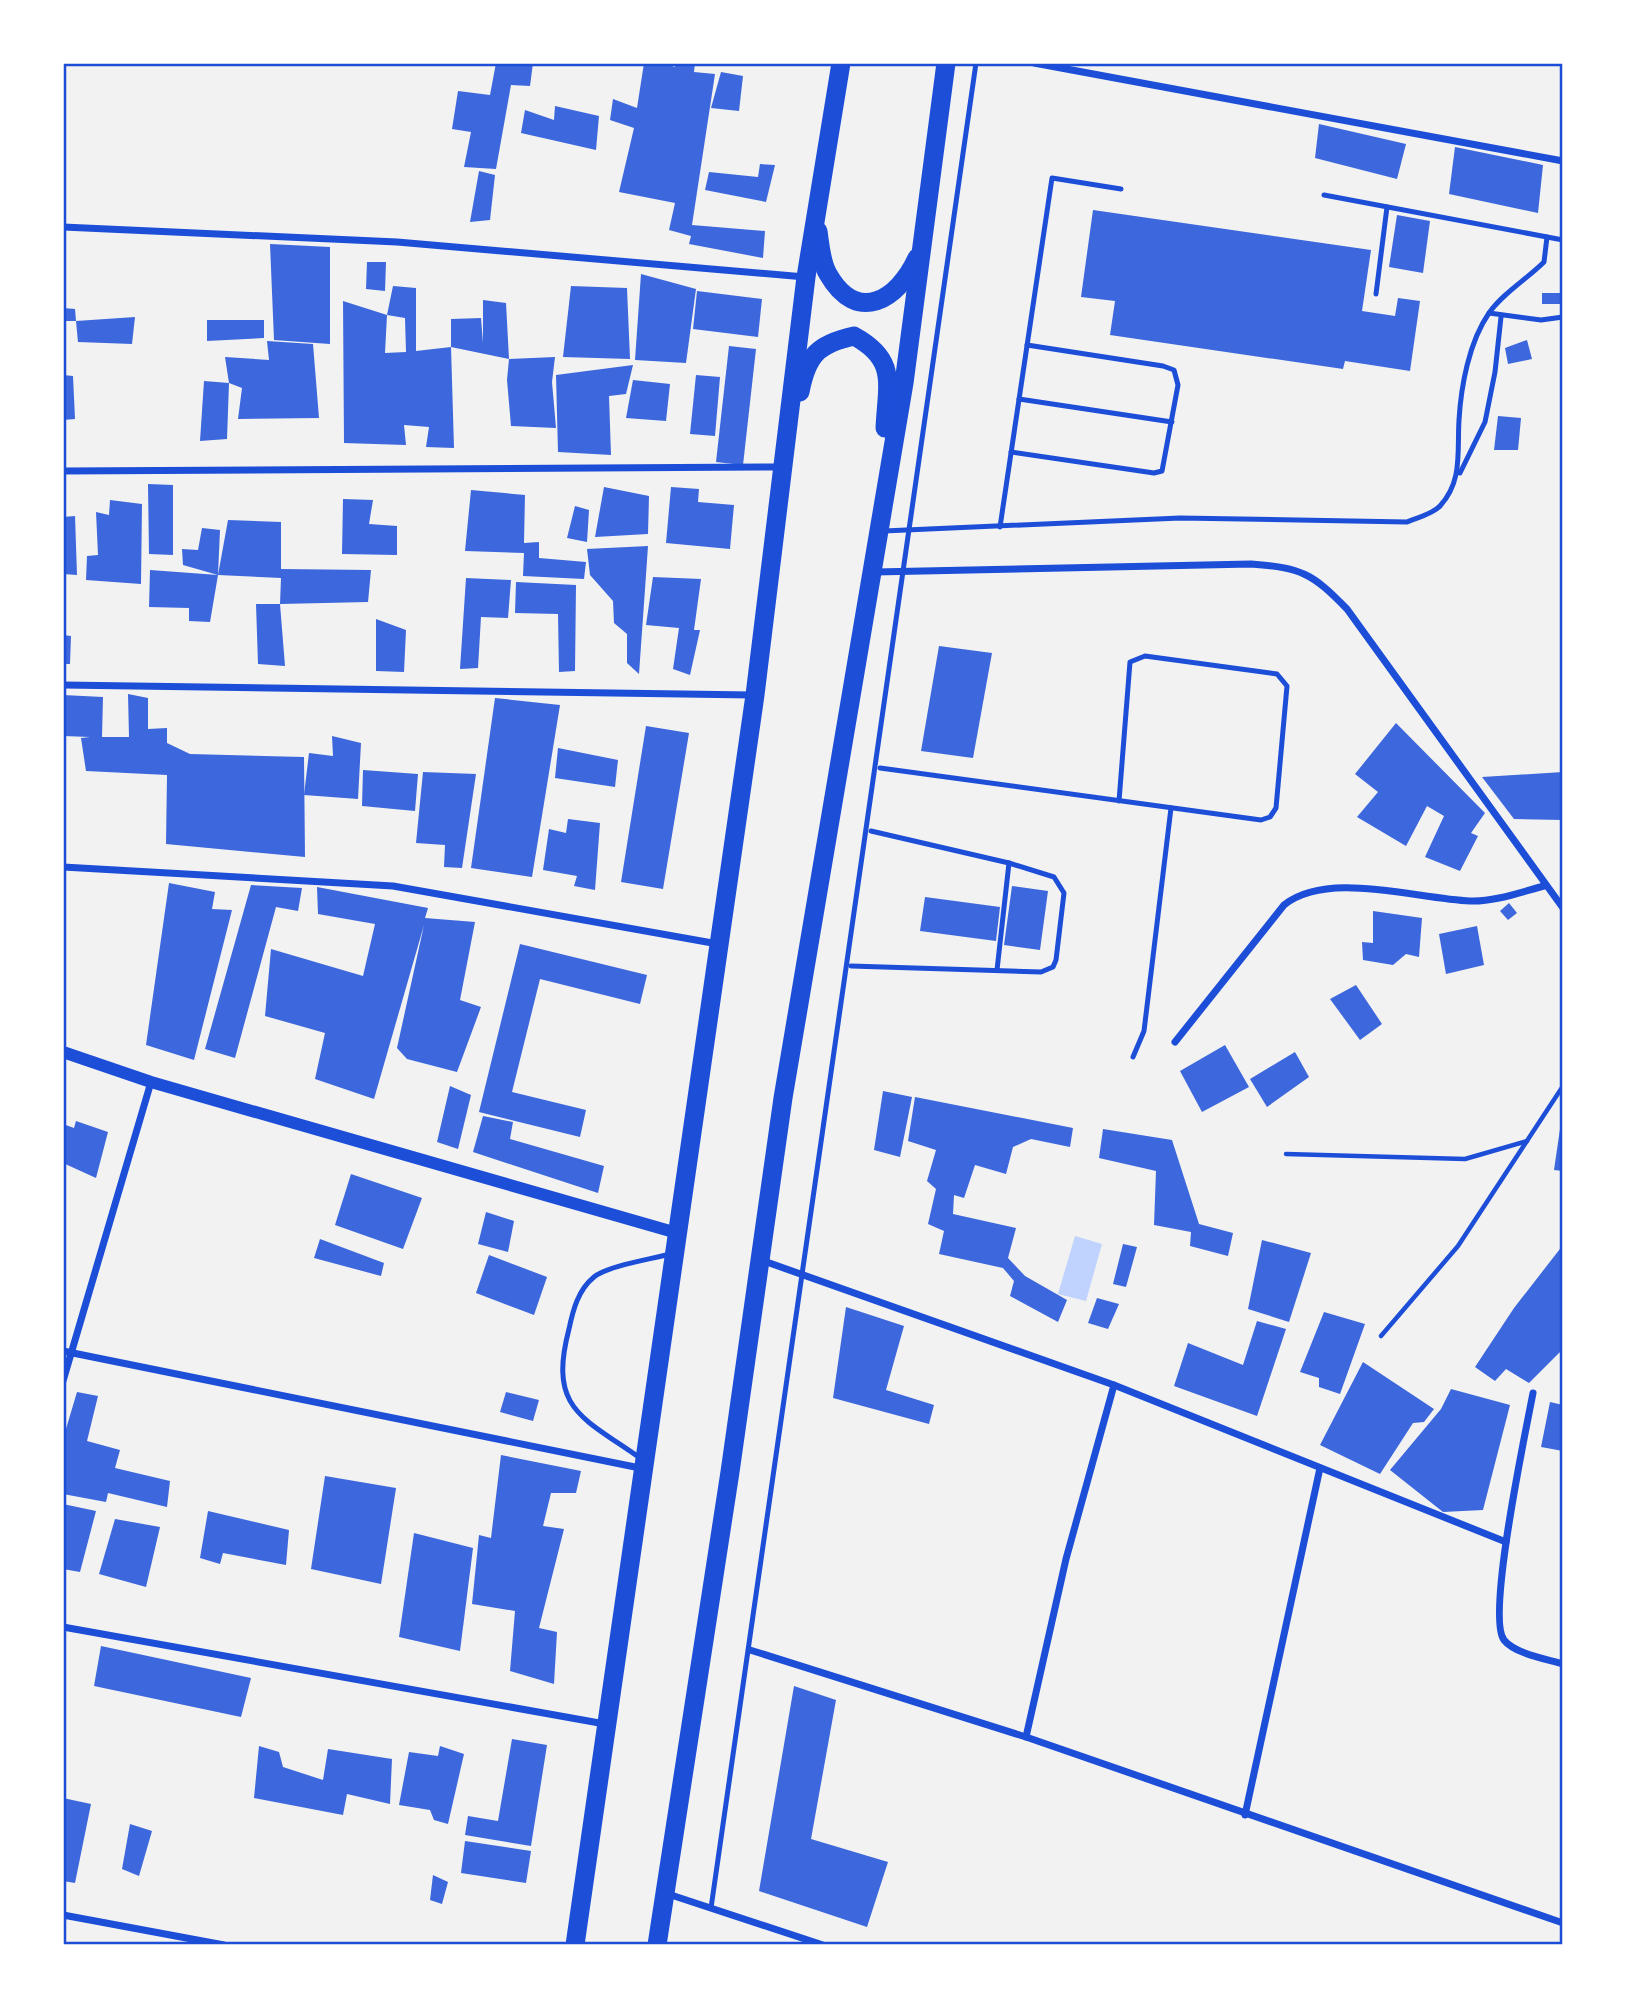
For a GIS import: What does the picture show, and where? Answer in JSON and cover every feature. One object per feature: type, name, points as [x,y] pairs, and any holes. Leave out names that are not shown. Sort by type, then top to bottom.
[{"type":"highway","points":[[779,506],[781,467],[806,277],[841,63]]},
{"type":"highway","points":[[657,1945],[783,1098],[925,241],[946,63]]},
{"type":"highway","points":[[815,214],[828,274],[843,292],[861,303],[884,300],[902,283],[925,241]]},
{"type":"highway","points":[[575,1945],[609,1725],[755,695],[779,506],[802,380],[812,358],[827,342],[854,336],[874,348],[887,368],[878,529]]},
{"type":"street","points":[[1034,63],[1563,162]]},
{"type":"street","points":[[63,228],[397,242],[806,277]]},
{"type":"street","points":[[63,471],[781,467]]},
{"type":"street","points":[[871,572],[908,569],[1251,564],[1305,572],[1322,584],[1347,609],[1545,887],[1563,908]]},
{"type":"street","points":[[63,685],[755,695]]},
{"type":"street","points":[[63,867],[393,886],[719,944]]},
{"type":"street","points":[[1175,1042],[1284,905],[1297,895],[1344,888],[1483,901],[1545,887]]},
{"type":"street","points":[[63,1052],[151,1082],[676,1243]]},
{"type":"street","points":[[63,1381],[67,1351],[151,1082]]},
{"type":"street","points":[[761,1260],[1114,1385],[1506,1542]]},
{"type":"street","points":[[67,1351],[645,1465]]},
{"type":"street","points":[[1026,1737],[1066,1559],[1114,1385]]},
{"type":"street","points":[[1533,1393],[1506,1542],[1499,1619],[1501,1635],[1513,1647],[1563,1664]]},
{"type":"street","points":[[1245,1815],[1320,1468]]},
{"type":"street","points":[[63,1627],[609,1725]]},
{"type":"street","points":[[750,1650],[1026,1737],[1563,1923]]},
{"type":"street","points":[[664,1893],[823,1945]]},
{"type":"street","points":[[63,1915],[224,1945]]},
{"type":"lane","points":[[711,1908],[852,965],[976,63]]},
{"type":"lane","points":[[1000,527],[1052,178],[1121,188]]},
{"type":"lane","points":[[1324,195],[1563,240]]},
{"type":"lane","points":[[1376,294],[1387,207]]},
{"type":"lane","points":[[1458,476],[1459,419],[1465,372],[1489,313],[1544,262],[1547,237]]},
{"type":"lane","points":[[1489,313],[1501,317],[1541,320],[1563,317]]},
{"type":"lane","points":[[878,529],[1000,527],[1180,518],[1407,522],[1439,508],[1485,422],[1495,372],[1501,317]]},
{"type":"lane","points":[[1011,452],[1154,473],[1162,471],[1178,384],[1174,370],[1027,345]]},
{"type":"lane","points":[[1019,399],[1172,422]]},
{"type":"lane","points":[[880,768],[1119,801],[1261,820],[1270,817],[1276,808],[1287,685],[1278,674],[1144,656],[1130,662],[1119,801]]},
{"type":"lane","points":[[1133,1057],[1144,1031],[1171,808]]},
{"type":"lane","points":[[852,965],[1041,972],[1053,967],[1064,893],[1054,877],[1009,863],[871,831]]},
{"type":"lane","points":[[996,970],[1009,863]]},
{"type":"lane","points":[[645,1465],[582,1417],[566,1398],[562,1370],[565,1342],[581,1290],[596,1275],[676,1243]]},
{"type":"path","points":[[1381,1336],[1458,1246],[1563,1086]]},
{"type":"path","points":[[1286,1154],[1465,1159],[1529,1140]]},
{"type":"water","points":[[1075,1236],[1102,1244],[1086,1301],[1058,1294]]},
{"type":"building","points":[[496,63],[533,63],[530,86],[511,85],[496,169],[464,167],[471,132],[452,129],[458,91],[490,95]]},
{"type":"building","points":[[644,63],[663,63],[675,67],[675,63],[695,63],[694,72],[715,74],[692,225],[765,231],[763,258],[689,244],[691,236],[669,230],[675,203],[619,192],[634,128],[610,120],[613,99],[637,108]]},
{"type":"building","points":[[721,72],[743,76],[739,111],[711,108]]},
{"type":"building","points":[[555,106],[599,116],[596,150],[521,133],[525,110],[554,120]]},
{"type":"building","points":[[1319,124],[1406,144],[1397,179],[1315,158]]},
{"type":"building","points":[[1455,147],[1543,165],[1538,213],[1449,194]]},
{"type":"building","points":[[760,164],[775,165],[766,202],[705,190],[709,172],[758,177]]},
{"type":"building","points":[[479,171],[495,175],[490,220],[470,222]]},
{"type":"building","points":[[1093,210],[1371,250],[1362,311],[1395,316],[1398,298],[1420,301],[1410,371],[1345,361],[1343,369],[1110,335],[1115,301],[1081,297]]},
{"type":"building","points":[[1397,215],[1430,221],[1423,273],[1389,267]]},
{"type":"building","points":[[270,244],[330,247],[330,344],[274,340]]},
{"type":"building","points":[[367,262],[386,262],[385,291],[366,289]]},
{"type":"building","points":[[641,274],[696,289],[686,363],[635,360]]},
{"type":"building","points":[[393,286],[416,288],[416,351],[451,347],[454,448],[426,447],[429,427],[404,425],[406,445],[344,443],[343,301],[387,315]],"holes":[[[387,315],[405,318],[406,352],[385,353]]]},
{"type":"building","points":[[571,286],[627,288],[630,359],[563,357]]},
{"type":"building","points":[[697,291],[762,299],[758,337],[693,329]]},
{"type":"building","points":[[1542,293],[1562,293],[1562,304],[1542,304]]},
{"type":"building","points":[[483,300],[506,303],[509,359],[451,347],[451,319],[481,318],[483,343]]},
{"type":"building","points":[[63,308],[75,309],[76,321],[63,321]]},
{"type":"building","points":[[135,317],[132,344],[78,342],[76,321]]},
{"type":"building","points":[[207,320],[264,320],[264,338],[207,341]]},
{"type":"building","points":[[1527,340],[1532,359],[1508,364],[1505,348]]},
{"type":"building","points":[[267,341],[313,344],[319,418],[238,419],[242,388],[229,383],[225,357],[269,360]]},
{"type":"building","points":[[729,346],[756,349],[743,465],[716,462]]},
{"type":"building","points":[[555,357],[552,382],[556,428],[511,426],[507,380],[509,359]]},
{"type":"building","points":[[633,365],[626,394],[609,396],[611,455],[558,452],[556,375]]},
{"type":"building","points":[[63,375],[73,376],[75,419],[63,420]]},
{"type":"building","points":[[696,375],[720,377],[715,436],[690,434]]},
{"type":"building","points":[[633,380],[670,384],[666,421],[626,418]]},
{"type":"building","points":[[204,381],[229,383],[227,439],[200,441]]},
{"type":"building","points":[[1498,416],[1521,418],[1518,450],[1494,450]]},
{"type":"building","points":[[148,484],[173,485],[173,555],[149,554]]},
{"type":"building","points":[[604,487],[649,496],[648,534],[595,537]]},
{"type":"building","points":[[671,487],[699,489],[698,502],[734,505],[730,549],[666,543]]},
{"type":"building","points":[[471,490],[525,495],[524,543],[539,542],[539,558],[586,562],[584,579],[523,576],[524,553],[465,551]]},
{"type":"building","points":[[343,499],[373,500],[369,524],[397,526],[397,555],[342,554]]},
{"type":"building","points":[[110,500],[142,504],[141,584],[86,580],[87,556],[98,555],[96,512],[109,515]]},
{"type":"building","points":[[575,506],[589,510],[587,542],[567,538]]},
{"type":"building","points":[[75,516],[77,575],[63,574],[63,517]]},
{"type":"building","points":[[228,520],[281,522],[281,569],[371,570],[368,602],[280,604],[281,578],[218,575]]},
{"type":"building","points":[[202,528],[220,530],[218,575],[183,565],[182,549],[198,550]]},
{"type":"building","points":[[648,546],[639,674],[627,663],[627,634],[614,623],[613,601],[590,575],[587,549]]},
{"type":"building","points":[[150,570],[218,575],[210,622],[189,621],[189,608],[149,607]]},
{"type":"building","points":[[653,577],[701,579],[694,630],[700,630],[690,675],[673,669],[679,628],[646,625]]},
{"type":"building","points":[[466,578],[511,580],[508,618],[481,617],[478,668],[460,669]]},
{"type":"building","points":[[516,582],[576,585],[575,671],[559,672],[558,614],[515,613]]},
{"type":"building","points":[[256,604],[280,604],[285,666],[258,664]]},
{"type":"building","points":[[376,619],[406,630],[404,672],[376,671]]},
{"type":"building","points":[[63,635],[71,636],[70,664],[63,664]]},
{"type":"building","points":[[939,646],[992,653],[973,758],[921,751]]},
{"type":"building","points":[[128,694],[148,698],[148,729],[167,728],[167,743],[190,754],[304,757],[305,857],[166,844],[167,775],[86,771],[81,738],[90,737],[63,736],[63,695],[103,697],[102,737],[129,737]]},
{"type":"building","points":[[495,698],[560,705],[532,877],[471,868]]},
{"type":"building","points":[[1396,723],[1485,813],[1471,833],[1478,836],[1460,871],[1425,857],[1444,816],[1427,806],[1406,846],[1357,817],[1378,792],[1355,774]]},
{"type":"building","points":[[646,726],[689,733],[663,889],[621,882]]},
{"type":"building","points":[[332,736],[361,743],[358,799],[304,795],[309,753],[333,756]]},
{"type":"building","points":[[558,748],[618,760],[615,787],[555,778]]},
{"type":"building","points":[[363,770],[418,774],[415,811],[362,806]]},
{"type":"building","points":[[423,772],[476,774],[462,868],[444,867],[445,845],[416,843]]},
{"type":"building","points":[[1563,772],[1563,820],[1514,819],[1482,777]]},
{"type":"building","points":[[568,819],[600,823],[595,890],[574,886],[577,876],[543,870],[549,829],[566,833]]},
{"type":"building","points":[[169,883],[215,892],[212,909],[232,910],[194,1060],[146,1045]]},
{"type":"building","points":[[251,885],[302,888],[298,911],[276,907],[235,1058],[205,1049]]},
{"type":"building","points":[[1012,886],[1048,891],[1040,950],[1004,945]]},
{"type":"building","points":[[317,887],[428,908],[425,918],[475,922],[460,1000],[481,1007],[457,1072],[407,1059],[397,1048],[424,925],[374,1099],[315,1079],[325,1033],[265,1016],[271,949],[363,976],[375,924],[318,914]]},
{"type":"building","points":[[925,897],[1000,907],[996,941],[920,931]]},
{"type":"building","points":[[1509,903],[1517,913],[1508,920],[1500,911]]},
{"type":"building","points":[[1373,911],[1422,918],[1419,957],[1406,954],[1393,965],[1363,960],[1362,942],[1373,943]]},
{"type":"building","points":[[1477,926],[1484,965],[1446,974],[1439,934]]},
{"type":"building","points":[[520,944],[647,975],[640,1004],[540,979],[512,1092],[586,1110],[580,1137],[479,1112]]},
{"type":"building","points":[[1356,985],[1382,1024],[1360,1040],[1330,999]]},
{"type":"building","points":[[1225,1045],[1249,1087],[1202,1112],[1180,1071]]},
{"type":"building","points":[[1295,1052],[1309,1077],[1267,1107],[1250,1079]]},
{"type":"building","points":[[450,1086],[471,1095],[458,1149],[437,1142]]},
{"type":"building","points":[[883,1091],[912,1097],[900,1157],[874,1150]]},
{"type":"building","points":[[915,1097],[1073,1128],[1070,1147],[1031,1139],[1013,1147],[1006,1174],[975,1165],[964,1198],[954,1195],[953,1214],[1016,1228],[1008,1258],[1025,1276],[1067,1300],[1058,1322],[1010,1296],[1014,1281],[1003,1268],[939,1254],[944,1231],[928,1224],[936,1189],[927,1181],[936,1150],[908,1141]]},
{"type":"building","points":[[483,1116],[513,1122],[510,1139],[604,1166],[598,1193],[473,1152]]},
{"type":"building","points":[[76,1121],[108,1132],[96,1178],[63,1163],[63,1124],[74,1128]]},
{"type":"building","points":[[1103,1129],[1172,1140],[1199,1224],[1233,1233],[1228,1256],[1190,1246],[1191,1232],[1154,1225],[1156,1171],[1099,1158]]},
{"type":"building","points":[[1560,1129],[1563,1129],[1563,1171],[1554,1170]]},
{"type":"building","points":[[351,1174],[422,1198],[403,1249],[335,1225]]},
{"type":"building","points":[[486,1212],[514,1221],[508,1252],[478,1244]]},
{"type":"building","points":[[320,1239],[384,1263],[381,1276],[314,1258]]},
{"type":"building","points":[[1262,1240],[1311,1253],[1289,1322],[1248,1309]]},
{"type":"building","points":[[1123,1244],[1137,1247],[1126,1287],[1113,1284]]},
{"type":"building","points":[[1563,1245],[1563,1349],[1529,1383],[1506,1369],[1495,1381],[1475,1367],[1514,1308]]},
{"type":"building","points":[[489,1255],[547,1277],[534,1315],[476,1293]]},
{"type":"building","points":[[1097,1298],[1119,1304],[1108,1329],[1088,1323]]},
{"type":"building","points":[[846,1307],[904,1326],[886,1390],[934,1405],[929,1424],[833,1398]]},
{"type":"building","points":[[1324,1312],[1365,1324],[1340,1394],[1319,1387],[1319,1378],[1300,1372]]},
{"type":"building","points":[[1257,1321],[1286,1329],[1257,1416],[1174,1386],[1188,1343],[1243,1365]]},
{"type":"building","points":[[1363,1362],[1434,1409],[1424,1422],[1413,1423],[1380,1474],[1320,1445]]},
{"type":"building","points":[[1451,1389],[1510,1405],[1483,1510],[1443,1512],[1390,1470],[1441,1409]]},
{"type":"building","points":[[77,1392],[98,1396],[87,1441],[120,1450],[115,1468],[170,1481],[167,1507],[108,1493],[106,1502],[63,1494],[63,1439]]},
{"type":"building","points":[[506,1392],[539,1400],[533,1421],[500,1412]]},
{"type":"building","points":[[1550,1402],[1563,1405],[1563,1451],[1541,1447]]},
{"type":"building","points":[[501,1455],[581,1471],[576,1493],[551,1493],[543,1526],[564,1529],[539,1628],[557,1632],[554,1684],[510,1671],[515,1611],[472,1604],[479,1535],[491,1538]]},
{"type":"building","points":[[325,1476],[396,1488],[381,1584],[311,1569]]},
{"type":"building","points":[[63,1504],[96,1511],[80,1572],[63,1569]]},
{"type":"building","points":[[208,1511],[289,1530],[286,1565],[223,1553],[220,1564],[200,1558]]},
{"type":"building","points":[[115,1519],[160,1527],[146,1587],[99,1574]]},
{"type":"building","points":[[414,1533],[473,1548],[460,1651],[399,1637]]},
{"type":"building","points":[[101,1646],[251,1678],[241,1717],[94,1686]]},
{"type":"building","points":[[794,1686],[836,1700],[811,1839],[888,1862],[867,1927],[759,1891]]},
{"type":"building","points":[[512,1739],[547,1745],[531,1846],[465,1835],[468,1816],[498,1821]]},
{"type":"building","points":[[259,1746],[279,1752],[283,1767],[323,1780],[328,1749],[392,1759],[390,1804],[347,1794],[343,1815],[254,1798]]},
{"type":"building","points":[[440,1746],[464,1754],[448,1824],[434,1820],[430,1810],[399,1805],[409,1752],[438,1756]]},
{"type":"building","points":[[63,1798],[91,1804],[75,1883],[63,1881]]},
{"type":"building","points":[[130,1824],[152,1831],[139,1876],[122,1869]]},
{"type":"building","points":[[465,1841],[531,1851],[526,1883],[461,1873]]},
{"type":"building","points":[[433,1875],[448,1882],[442,1904],[430,1900]]}]
